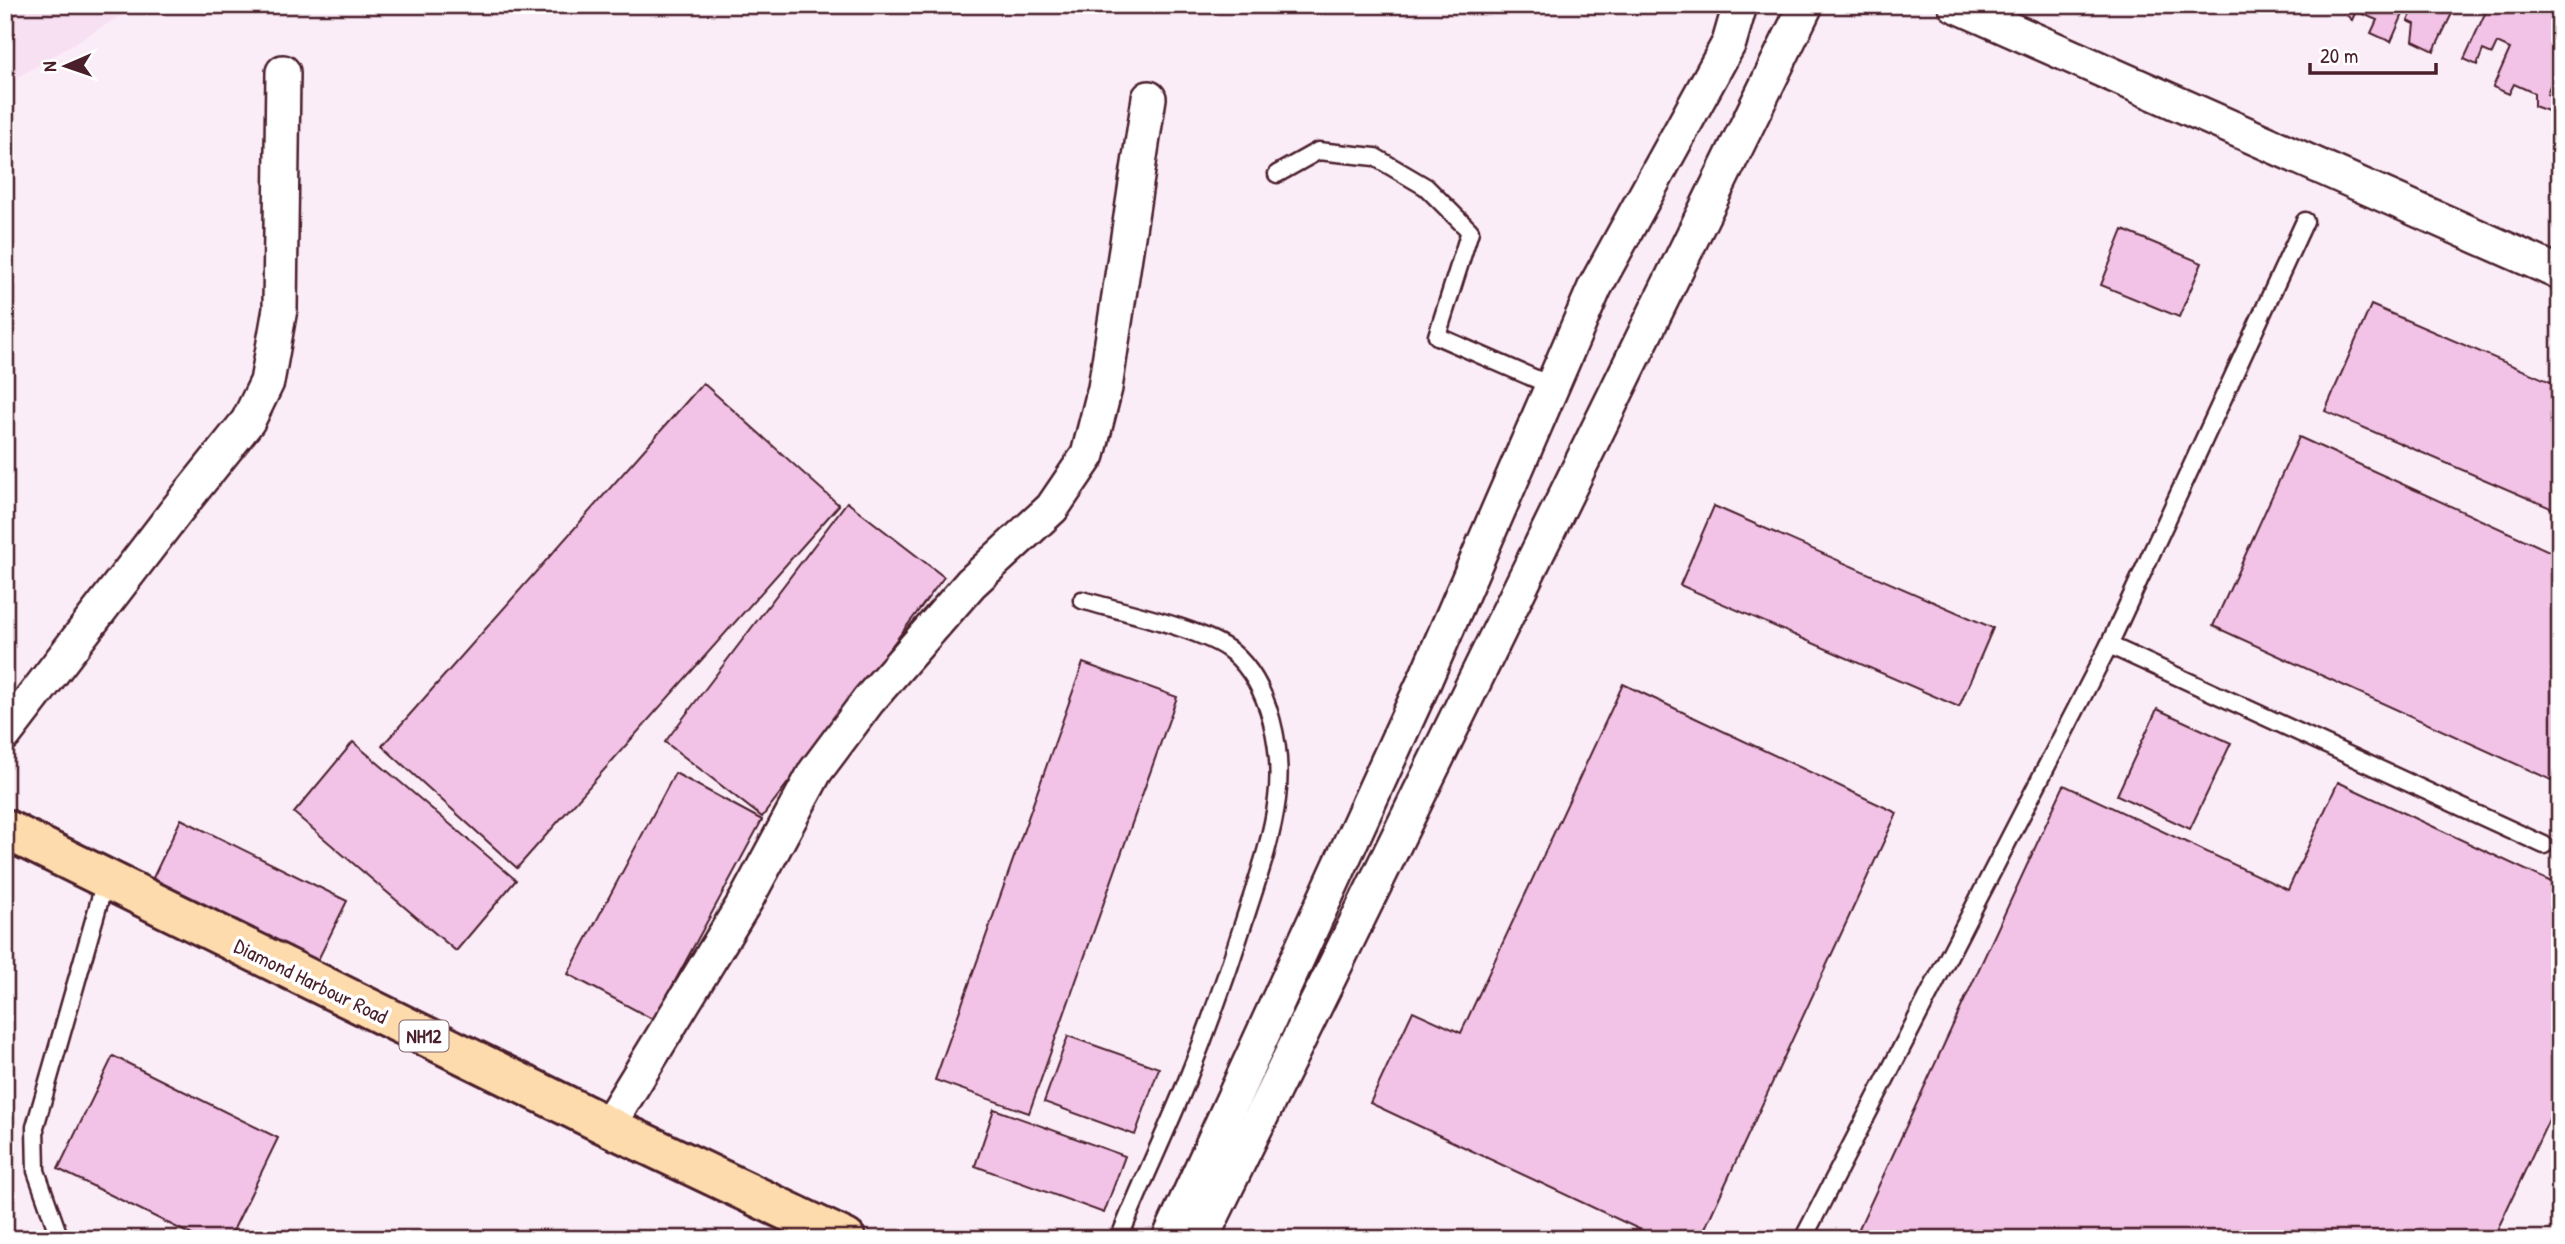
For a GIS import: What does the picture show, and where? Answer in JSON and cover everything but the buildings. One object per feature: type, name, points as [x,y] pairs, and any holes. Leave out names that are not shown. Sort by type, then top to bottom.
[{"type":"highway","name":"Diamond Harbour Road","points":[[5,830],[608,1126],[846,1239]]},
{"type":"street","points":[[1168,1239],[1418,694],[1595,287],[1728,43],[1740,5]]},
{"type":"street","points":[[1201,1239],[1219,1197],[1807,5]]},
{"type":"street","points":[[1955,5],[2560,273]]},
{"type":"street","points":[[5,734],[248,421],[267,382],[280,309],[282,72]]},
{"type":"street","points":[[608,1126],[746,900],[815,772],[868,701],[971,583],[1052,508],[1088,455],[1105,388],[1149,97]]},
{"type":"lane","points":[[1277,174],[1318,151],[1375,157],[1426,187],[1470,231],[1437,337],[1552,386]]},
{"type":"lane","points":[[1803,1239],[2109,645],[2305,221]]},
{"type":"lane","points":[[1082,600],[1171,625],[1231,650],[1262,689],[1273,724],[1276,755],[1277,798],[1267,849],[1229,969],[1185,1086],[1119,1239]]},
{"type":"lane","points":[[2109,645],[2544,845]]},
{"type":"lane","points":[[60,1239],[36,1171],[35,1127],[106,878]]},
{"type":"shaded area","points":[[5,5],[139,5],[5,85]]}]
